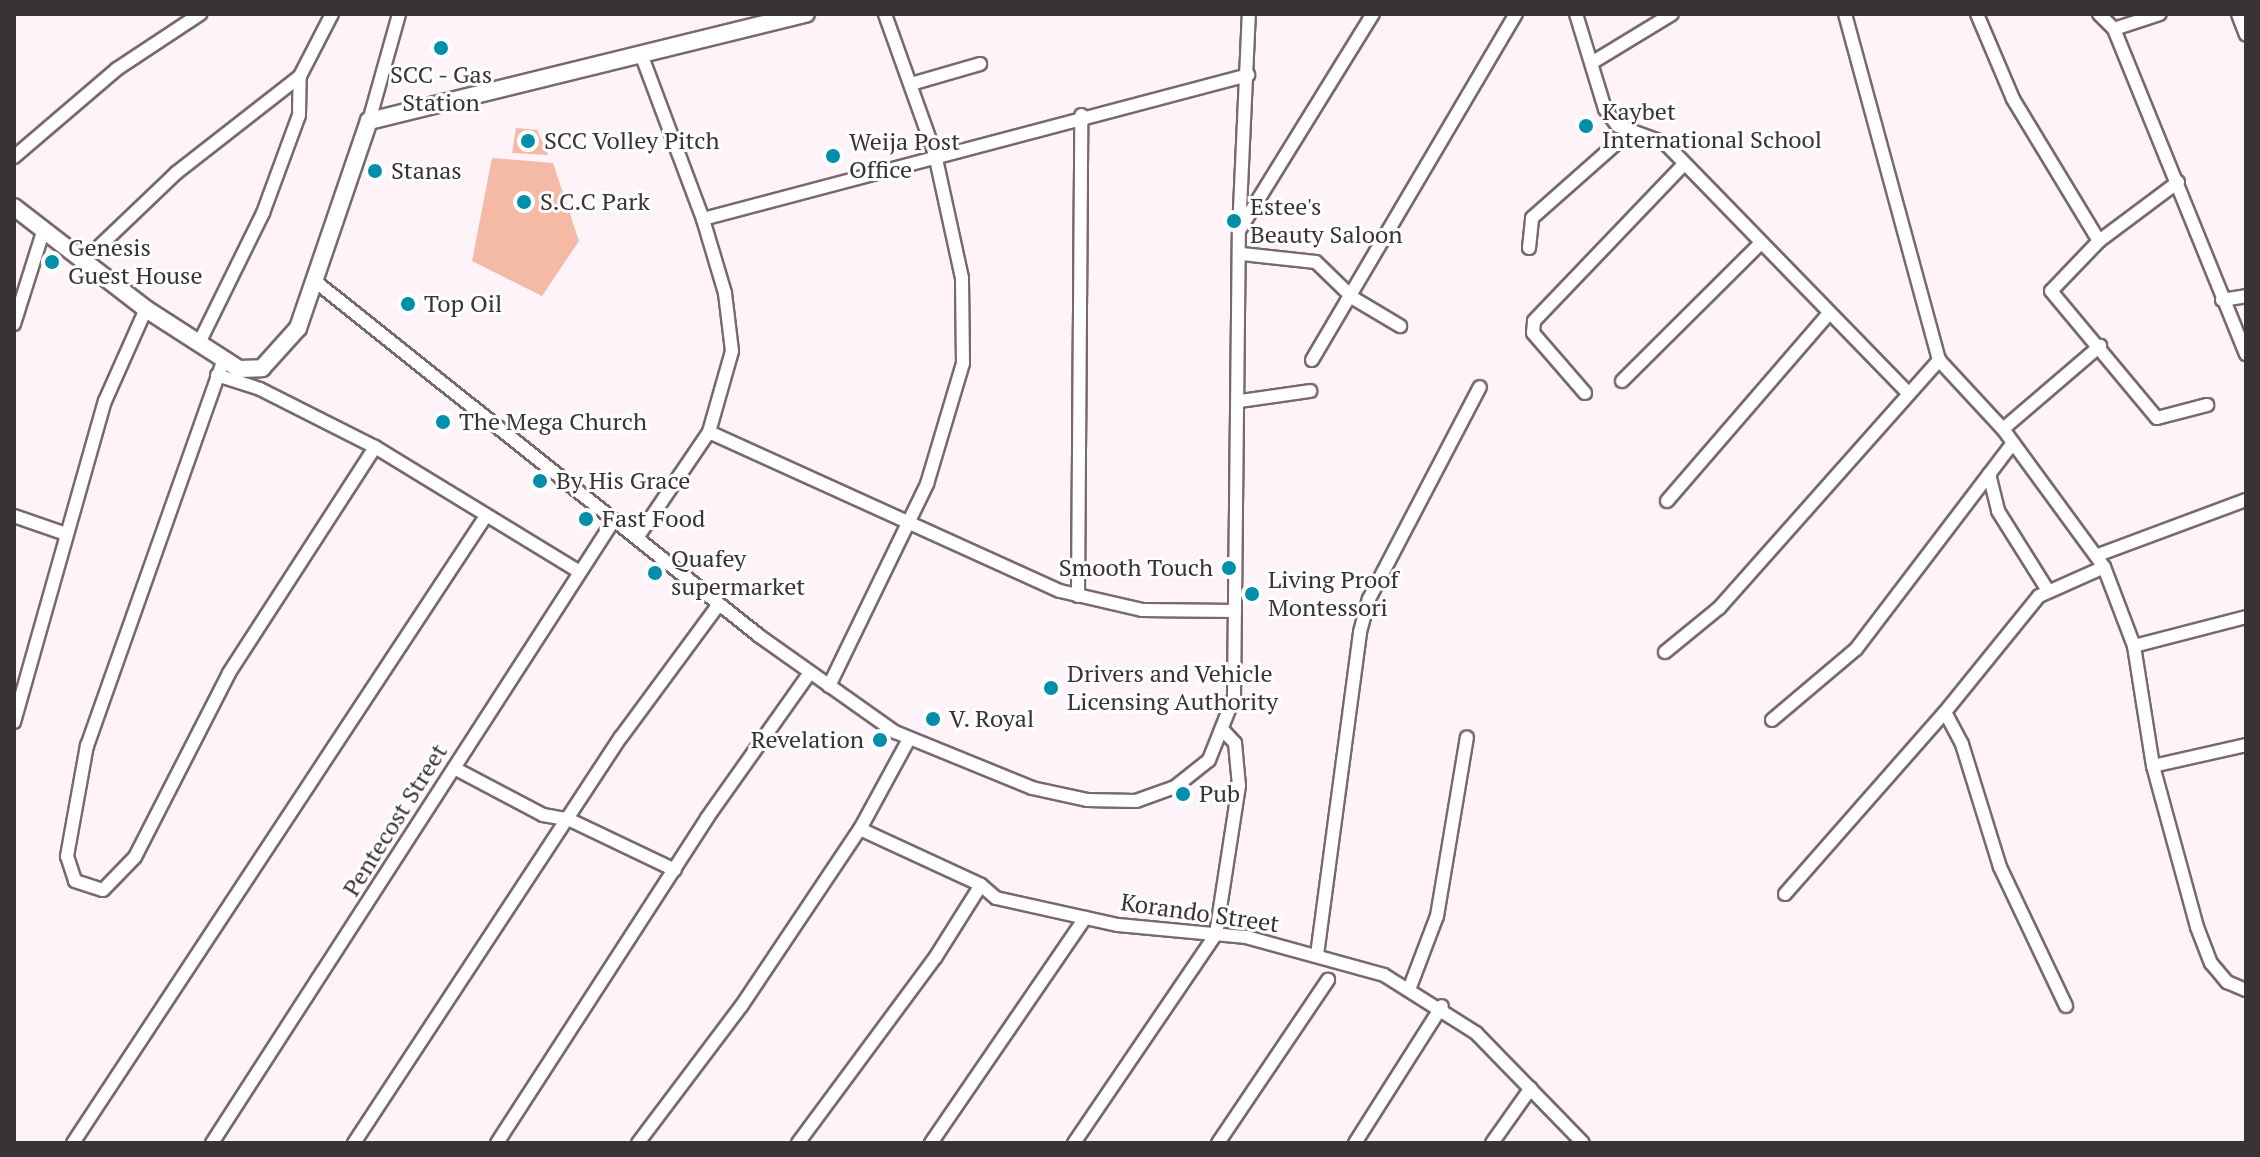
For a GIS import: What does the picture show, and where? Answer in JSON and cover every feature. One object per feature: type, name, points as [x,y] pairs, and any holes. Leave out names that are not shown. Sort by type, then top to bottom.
[{"type":"street","points":[[14,157],[117,69],[200,14]]},
{"type":"street","points":[[83,262],[176,173],[300,76],[332,14]]},
{"type":"street","points":[[14,207],[146,309],[224,359],[250,370],[270,364],[298,328],[316,282],[369,121],[399,14]]},
{"type":"street","points":[[369,121],[642,57],[806,14]]},
{"type":"street","points":[[829,686],[910,523],[942,447],[963,363],[962,278],[935,154],[885,14]]},
{"type":"street","points":[[316,282],[809,674],[909,739],[1032,788],[1111,801],[1175,787],[1209,760],[1224,731],[1234,697],[1242,254],[1239,231],[1249,14]]},
{"type":"street","points":[[1239,231],[1373,14]]},
{"type":"street","points":[[1312,360],[1516,14]]},
{"type":"street","points":[[1576,14],[1605,109],[1628,133],[1665,143],[1682,166],[1907,392]]},
{"type":"street","points":[[1593,62],[1672,14]]},
{"type":"street","points":[[1845,14],[1939,360],[2003,429],[2104,567],[2134,646],[2153,766],[2211,963],[2227,982],[2246,990]]},
{"type":"street","points":[[1977,14],[2013,99],[2099,241]]},
{"type":"street","points":[[2099,14],[2114,29],[2246,354]]},
{"type":"street","points":[[2114,29],[2160,14]]},
{"type":"street","points":[[2238,14],[2246,35]]},
{"type":"street","points":[[637,538],[709,432],[732,335],[703,219],[642,57]]},
{"type":"street","points":[[911,84],[980,64]]},
{"type":"street","points":[[703,219],[1081,115],[1248,75]]},
{"type":"street","points":[[200,341],[263,213],[299,115],[300,76]]},
{"type":"street","points":[[1078,596],[1081,115]]},
{"type":"street","points":[[1529,248],[1532,218],[1628,133]]},
{"type":"street","points":[[1585,393],[1533,333],[1534,321],[1682,166]]},
{"type":"street","points":[[2178,182],[2099,241],[2051,291],[2157,418],[2207,405]]},
{"type":"street","points":[[14,324],[44,229]]},
{"type":"street","points":[[1622,381],[1760,244]]},
{"type":"street","points":[[1242,254],[1301,257],[1333,274],[1349,294],[1400,326]]},
{"type":"street","points":[[2222,300],[2246,296]]},
{"type":"street","points":[[14,722],[105,401],[146,309]]},
{"type":"street","points":[[1667,501],[1829,313]]},
{"type":"street","points":[[2003,429],[2100,346]]},
{"type":"street","points":[[224,359],[87,745],[67,856],[75,881],[103,890],[135,857],[229,673],[375,447]]},
{"type":"street","points":[[1665,652],[1719,608],[1907,392],[1939,360]]},
{"type":"street","points":[[217,375],[260,389],[375,447],[578,571]]},
{"type":"street","points":[[1317,955],[1360,632],[1369,599],[1480,387]]},
{"type":"street","points":[[1240,401],[1310,391]]},
{"type":"street","points":[[709,432],[1078,596],[1142,610],[1235,611]]},
{"type":"street","points":[[1772,720],[1856,649],[2013,443]]},
{"type":"street","points":[[1989,474],[1998,511],[2047,589]]},
{"type":"street","points":[[2098,555],[2246,500]]},
{"type":"street","points":[[14,516],[66,534]]},
{"type":"street","points":[[73,1143],[486,516]]},
{"type":"street","name":"Pentecost Street","points":[[212,1143],[578,571],[614,520]]},
{"type":"street","points":[[1785,894],[1945,712],[2047,589],[2104,567]]},
{"type":"street","points":[[354,1143],[658,684],[719,604]]},
{"type":"street","points":[[2134,646],[2246,617]]},
{"type":"street","points":[[497,1143],[675,870],[809,674]]},
{"type":"street","points":[[1945,712],[1962,744],[2000,867],[2066,1006]]},
{"type":"street","points":[[1074,1143],[1216,934],[1239,786],[1235,743],[1224,731]]},
{"type":"street","points":[[1410,987],[1437,916],[1467,737]]},
{"type":"street","points":[[638,1143],[742,1005],[860,829],[909,739]]},
{"type":"street","points":[[2153,766],[2246,745]]},
{"type":"street","points":[[454,768],[543,815],[570,820],[675,870]]},
{"type":"street","name":"Korando Street","points":[[860,829],[981,885],[996,898],[1085,918],[1216,934],[1317,955],[1410,987],[1442,1006],[1531,1088],[1583,1143]]},
{"type":"street","points":[[798,1143],[935,958],[981,885]]},
{"type":"street","points":[[931,1143],[1085,918]]},
{"type":"street","points":[[1218,1143],[1328,980]]},
{"type":"street","points":[[1355,1143],[1442,1006]]},
{"type":"street","points":[[1492,1143],[1531,1088]]},
{"type":"shaded area","name":"SCC Volley Pitch","points":[[516,128],[537,130],[548,155],[512,153]]},
{"type":"shaded area","name":"S.C.C Park","points":[[492,158],[553,163],[579,241],[542,296],[472,261]]},
{"type":"place","name":"SCC - Gas Station","points":[[441,48]]},
{"type":"place","name":"Kaybet International School","points":[[1586,126]]},
{"type":"place","name":"SCC Volley Pitch","points":[[528,141]]},
{"type":"place","name":"Weija Post Office","points":[[833,156]]},
{"type":"place","name":"Stanas","points":[[375,171]]},
{"type":"place","name":"S.C.C Park","points":[[524,202]]},
{"type":"place","name":"Estee's Beauty Saloon","points":[[1234,221]]},
{"type":"place","name":"Genesis Guest House","points":[[52,262]]},
{"type":"place","name":"Top Oil","points":[[408,304]]},
{"type":"place","name":"The Mega Church","points":[[443,422]]},
{"type":"place","name":"By His Grace","points":[[540,481]]},
{"type":"place","name":"Fast Food","points":[[586,519]]},
{"type":"place","name":"Smooth Touch","points":[[1229,568]]},
{"type":"place","name":"Quafey supermarket","points":[[655,573]]},
{"type":"place","name":"Living Proof Montessori","points":[[1252,594]]},
{"type":"place","name":"Drivers and Vehicle Licensing Authority","points":[[1051,688]]},
{"type":"place","name":"V. Royal","points":[[933,719]]},
{"type":"place","name":"Revelation","points":[[880,740]]},
{"type":"place","name":"Pub","points":[[1183,794]]}]
